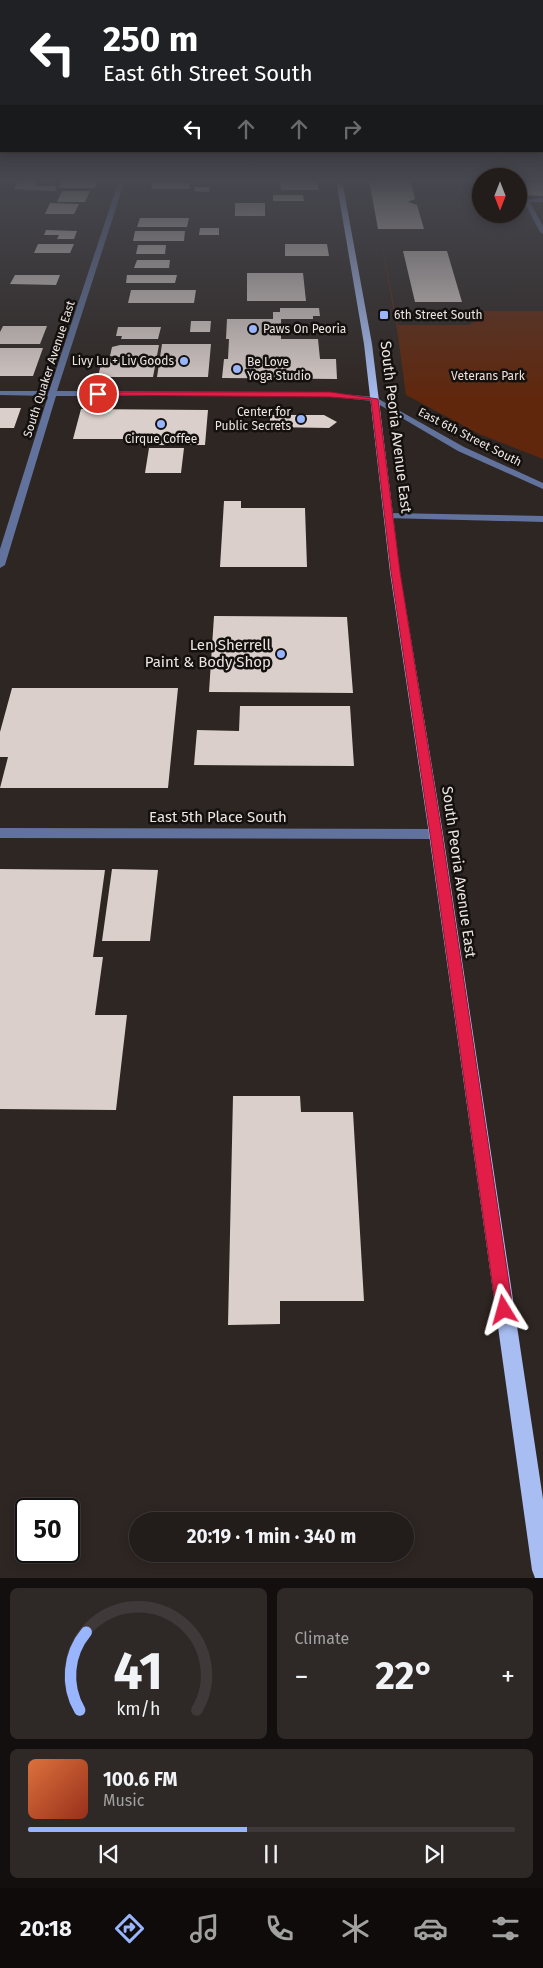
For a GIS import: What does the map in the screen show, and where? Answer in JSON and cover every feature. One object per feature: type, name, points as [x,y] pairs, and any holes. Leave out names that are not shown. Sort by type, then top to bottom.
[{"type":"main road","name":"South Peoria Avenue East","points":[[351,254],[375,399],[395,572],[436,834],[543,1570]]},
{"type":"street","name":"South Quaker Avenue East","points":[[0,565],[52,394],[98,254]]},
{"type":"street","name":"East 6th Street South","points":[[0,393],[330,394],[375,399],[461,449],[543,486]]},
{"type":"street","points":[[389,516],[543,519]]},
{"type":"street","name":"East 5th Place South","points":[[0,832],[436,834]]},
{"type":"green space","name":"Veterans Park","points":[[383,254],[398,325],[469,325],[480,318],[482,311],[543,311],[543,459],[479,434],[406,395],[397,329]]},
{"type":"building","points":[[285,254],[329,254],[329,256],[285,256]]},
{"type":"building","points":[[404,254],[448,254],[462,302],[415,302]]},
{"type":"building","points":[[137,260],[170,260],[169,268],[134,268]]},
{"type":"building","points":[[247,273],[303,273],[306,301],[247,301]]},
{"type":"building","points":[[15,275],[60,275],[56,285],[10,284]]},
{"type":"building","points":[[127,275],[177,275],[175,283],[126,283]]},
{"type":"building","points":[[131,290],[196,290],[194,303],[128,303]]},
{"type":"building","points":[[280,308],[319,308],[320,316],[313,316],[313,319],[281,319],[281,339],[318,339],[320,359],[336,359],[337,379],[222,378],[224,359],[228,359],[227,319],[273,319],[273,312],[280,312]]},
{"type":"building","points":[[191,321],[211,321],[210,332],[190,332]]},
{"type":"building","points":[[3,326],[47,326],[40,344],[0,344],[0,332]]},
{"type":"building","points":[[118,327],[161,327],[158,339],[121,339],[122,336],[116,336]]},
{"type":"building","name":"Livy Lu + Liv Goods","points":[[162,344],[211,344],[208,377],[157,377]]},
{"type":"building","points":[[120,345],[159,345],[153,377],[98,377],[102,359],[140,359],[110,356],[112,347]]},
{"type":"building","points":[[0,348],[43,348],[33,376],[0,376]]},
{"type":"building","points":[[0,408],[21,408],[14,428],[0,428]]},
{"type":"building","points":[[81,409],[208,410],[205,445],[139,445],[140,439],[73,439]]},
{"type":"building","name":"Center for Public Secrets","points":[[270,415],[324,415],[337,422],[329,428],[270,427]]},
{"type":"building","points":[[149,448],[184,448],[181,473],[145,473]]},
{"type":"building","points":[[224,501],[241,501],[241,508],[305,508],[307,567],[220,567]]},
{"type":"building","name":"Len Sherrell Paint & Body Shop","points":[[214,616],[347,617],[353,693],[209,692]]},
{"type":"building","points":[[12,688],[178,688],[168,788],[0,788],[8,757],[0,757],[0,732]]},
{"type":"building","points":[[240,706],[350,706],[354,766],[194,765],[197,730],[239,731]]},
{"type":"building","points":[[0,869],[105,870],[93,957],[103,957],[95,1015],[127,1015],[116,1110],[0,1109]]},
{"type":"building","points":[[112,869],[158,870],[150,941],[102,941]]},
{"type":"building","points":[[233,1096],[300,1096],[301,1112],[353,1112],[364,1301],[280,1301],[280,1324],[228,1325]]},
{"type":"place","name":"6th Street South","points":[[384,315]]},
{"type":"place","name":"Paws On Peoria","points":[[253,329]]},
{"type":"place","name":"Livy Lu + Liv Goods","points":[[184,361]]},
{"type":"place","name":"Be Love Yoga Studio","points":[[237,369]]},
{"type":"place","name":"Center for Public Secrets","points":[[301,419]]},
{"type":"place","name":"Cirque Coffee","points":[[161,424]]},
{"type":"place","name":"Len Sherrell Paint & Body Shop","points":[[281,654]]},
{"type":"route","points":[[98,394],[330,394],[375,399],[395,572],[436,834],[504,1310]]}]
